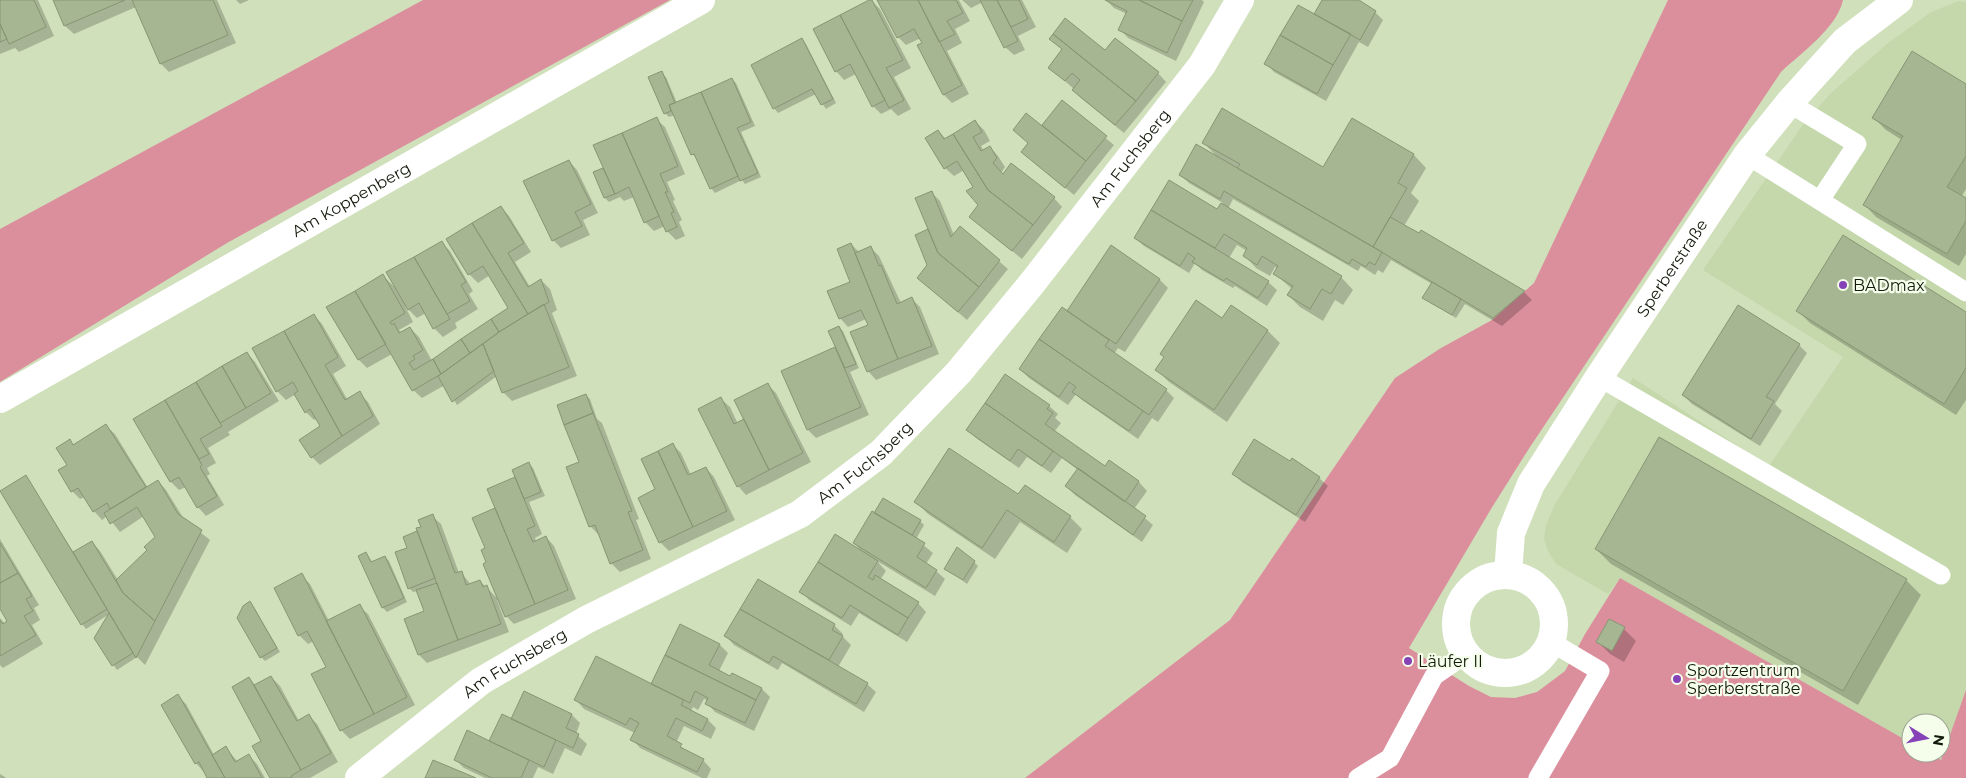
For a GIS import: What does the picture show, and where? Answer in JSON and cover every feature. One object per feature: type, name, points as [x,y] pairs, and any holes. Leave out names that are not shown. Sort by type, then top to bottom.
[{"type":"street","name":"Am Koppenberg","points":[[1,397],[702,0]]},
{"type":"street","name":"Am Fuchsberg","points":[[359,778],[481,681],[586,620],[800,514],[881,453],[959,372],[1033,282],[1202,65],[1240,0]]},
{"type":"street","name":"Sperberstraße","points":[[1508,574],[1512,533],[1530,484],[1599,377],[1748,155],[1789,103],[1844,41],[1899,0]]},
{"type":"street","points":[[1508,574],[1526,579],[1540,589],[1548,600],[1553,617],[1551,642],[1538,660],[1524,669],[1502,673],[1486,669],[1471,660],[1458,638],[1456,621],[1461,600],[1472,587],[1492,576],[1508,574]]},
{"type":"lane","points":[[1789,103],[1857,144],[1820,200]]},
{"type":"lane","points":[[1748,155],[1966,292]]},
{"type":"lane","points":[[1599,377],[1941,575]]},
{"type":"lane","points":[[1538,778],[1600,671],[1551,642]]},
{"type":"lane","points":[[1358,778],[1390,758],[1434,676],[1466,654]]},
{"type":"shaded area","points":[[423,0],[670,0],[227,243],[0,382],[0,229]]},
{"type":"shaded area","points":[[1668,0],[1843,0],[1834,20],[1826,30],[1781,72],[1530,447],[1409,648],[1469,686],[1491,697],[1515,698],[1537,692],[1565,671],[1585,634],[1620,578],[1901,737],[1901,763],[1951,763],[1951,732],[1966,690],[1966,778],[1025,778],[1230,620],[1395,378],[1441,348],[1492,320],[1534,283]]},
{"type":"shaded area","points":[[1959,1],[1966,2],[1966,690],[1951,732],[1951,713],[1901,713],[1901,737],[1620,578],[1608,594],[1556,564],[1548,551],[1544,539],[1546,525],[1554,506],[1633,378],[1769,466],[1843,357],[1703,270],[1802,126],[1830,94],[1888,43],[1931,12]]},
{"type":"building","points":[[0,0],[34,0],[46,27],[9,44],[0,24]]},
{"type":"building","points":[[53,0],[125,0],[64,26]]},
{"type":"building","points":[[132,0],[213,0],[228,35],[160,64]]},
{"type":"building","points":[[872,0],[903,60],[886,68],[904,100],[889,108],[840,15]]},
{"type":"building","points":[[877,0],[918,0],[962,85],[943,95],[917,45],[922,43],[914,29],[897,38]]},
{"type":"building","points":[[918,0],[956,0],[963,13],[947,21],[955,34],[939,42]]},
{"type":"building","points":[[980,0],[997,0],[1018,41],[1004,48]]},
{"type":"building","points":[[997,0],[1019,0],[1028,19],[1011,27]]},
{"type":"building","points":[[1105,0],[1139,0],[1182,21],[1167,53],[1118,30],[1127,11]]},
{"type":"building","points":[[1139,0],[1193,0],[1182,21]]},
{"type":"building","points":[[1322,0],[1359,0],[1376,11],[1360,40],[1314,14]]},
{"type":"building","points":[[1298,5],[1351,34],[1333,65],[1280,35]]},
{"type":"building","points":[[840,15],[885,100],[872,107],[850,64],[835,72],[813,29]]},
{"type":"building","points":[[1065,18],[1105,50],[1115,38],[1159,72],[1136,101],[1053,34]]},
{"type":"building","points":[[0,24],[7,39],[0,42]]},
{"type":"building","points":[[1053,34],[1136,101],[1115,125],[1072,90],[1080,80],[1072,73],[1065,81],[1048,68],[1062,49],[1049,39]]},
{"type":"building","points":[[1280,35],[1333,65],[1317,94],[1264,64]]},
{"type":"building","points":[[802,38],[833,99],[821,105],[812,89],[773,109],[751,65]]},
{"type":"building","points":[[1912,51],[1966,84],[1966,156],[1947,187],[1966,198],[1966,221],[1947,254],[1863,205],[1903,136],[1872,118]]},
{"type":"building","points":[[662,71],[675,103],[669,105],[671,111],[664,114],[648,77]]},
{"type":"building","points":[[732,78],[751,122],[737,128],[758,173],[740,181],[701,92]]},
{"type":"building","points":[[701,92],[738,176],[710,189],[694,154],[691,155],[669,105]]},
{"type":"building","points":[[1062,100],[1107,136],[1086,161],[1042,125]]},
{"type":"building","points":[[1222,108],[1323,167],[1352,118],[1414,154],[1398,183],[1407,188],[1373,247],[1237,168],[1240,164],[1202,143]]},
{"type":"building","points":[[1026,113],[1086,161],[1065,188],[1021,152],[1028,143],[1013,130]]},
{"type":"building","points":[[657,117],[678,166],[660,174],[668,192],[665,192],[674,212],[671,213],[677,227],[666,232],[622,133]]},
{"type":"building","points":[[975,120],[982,132],[973,137],[981,151],[990,146],[997,158],[993,163],[1003,174],[1011,163],[1055,197],[1033,225],[988,190],[953,134]]},
{"type":"building","points":[[938,130],[944,139],[953,134],[988,190],[1033,225],[1012,251],[969,217],[978,205],[966,191],[973,187],[957,161],[944,169],[925,138]]},
{"type":"building","points":[[622,133],[659,216],[644,223],[629,187],[615,194],[593,145]]},
{"type":"building","points":[[1196,144],[1382,252],[1375,265],[1369,262],[1366,267],[1352,259],[1349,264],[1224,191],[1220,199],[1179,175]]},
{"type":"building","points":[[569,160],[591,204],[575,212],[582,226],[552,241],[523,181]]},
{"type":"building","points":[[603,168],[615,194],[604,198],[593,172]]},
{"type":"building","points":[[1169,180],[1217,209],[1221,203],[1342,276],[1331,294],[1322,289],[1310,309],[1287,295],[1293,286],[1273,274],[1278,266],[1262,256],[1257,265],[1243,256],[1247,248],[1224,234],[1215,248],[1151,210]]},
{"type":"building","points":[[932,191],[951,237],[960,226],[1000,260],[979,287],[938,253],[915,198]]},
{"type":"building","points":[[501,206],[524,243],[508,253],[528,287],[541,279],[549,302],[528,314],[472,223]]},
{"type":"building","points":[[1151,210],[1269,281],[1258,298],[1226,278],[1224,281],[1192,262],[1195,258],[1188,253],[1180,266],[1134,238]]},
{"type":"building","points":[[1390,217],[1419,233],[1421,230],[1525,291],[1493,318],[1373,247]]},
{"type":"building","points":[[472,223],[528,314],[499,332],[491,319],[508,308],[483,266],[468,275],[446,239]]},
{"type":"building","points":[[928,229],[938,253],[979,287],[958,312],[917,278],[927,265],[915,235]]},
{"type":"building","points":[[1843,235],[1966,312],[1966,368],[1944,404],[1796,311]]},
{"type":"building","points":[[442,241],[466,282],[461,285],[470,301],[447,314],[414,257]]},
{"type":"building","points":[[851,243],[898,359],[867,372],[850,332],[868,325],[861,310],[839,319],[827,291],[850,282],[837,249]]},
{"type":"building","points":[[1111,245],[1160,279],[1116,344],[1067,311]]},
{"type":"building","points":[[871,246],[897,304],[912,297],[932,346],[898,359],[855,253]]},
{"type":"building","points":[[414,257],[450,319],[433,329],[419,303],[408,310],[386,272]]},
{"type":"building","points":[[383,274],[405,313],[390,322],[392,325],[394,323],[399,333],[410,327],[423,350],[413,356],[415,359],[409,363],[414,370],[433,359],[441,374],[412,391],[355,291]]},
{"type":"building","points":[[1432,282],[1461,299],[1452,315],[1422,298]]},
{"type":"building","points":[[355,291],[386,344],[358,360],[326,307]]},
{"type":"building","points":[[1196,300],[1222,318],[1231,305],[1268,330],[1214,410],[1155,370],[1164,357],[1160,354]]},
{"type":"building","points":[[544,304],[569,367],[502,393],[483,344]]},
{"type":"building","points":[[1738,305],[1800,344],[1766,397],[1774,401],[1751,439],[1682,395]]},
{"type":"building","points":[[1062,307],[1109,340],[1105,346],[1167,389],[1149,415],[1039,339]]},
{"type":"building","points":[[314,314],[338,357],[325,365],[345,400],[360,391],[373,416],[342,436],[284,331]]},
{"type":"building","points":[[491,319],[499,332],[470,353],[461,339]]},
{"type":"building","points":[[839,326],[856,364],[845,368],[828,331]]},
{"type":"building","points":[[284,331],[342,436],[311,458],[299,440],[320,426],[310,409],[305,413],[294,394],[298,391],[293,382],[276,392],[252,348]]},
{"type":"building","points":[[461,339],[470,353],[441,374],[433,359]]},
{"type":"building","points":[[1039,339],[1143,411],[1129,431],[1072,392],[1076,387],[1069,382],[1059,397],[1019,369]]},
{"type":"building","points":[[483,344],[494,371],[452,402],[438,376]]},
{"type":"building","points":[[835,347],[861,407],[807,430],[781,371]]},
{"type":"building","points":[[247,352],[271,393],[246,408],[222,366]]},
{"type":"building","points":[[222,366],[246,408],[220,423],[196,382]]},
{"type":"building","points":[[1005,374],[1050,405],[1047,409],[1053,413],[1045,424],[1105,466],[1109,460],[1139,481],[1125,502],[985,403]]},
{"type":"building","points":[[196,382],[222,426],[200,439],[209,454],[199,459],[165,400]]},
{"type":"building","points":[[768,383],[803,453],[769,470],[734,400]]},
{"type":"building","points":[[586,394],[593,413],[564,425],[557,405]]},
{"type":"building","points":[[721,397],[734,424],[744,419],[769,470],[737,487],[698,409]]},
{"type":"building","points":[[165,400],[202,465],[200,467],[217,496],[197,508],[179,477],[170,482],[133,419]]},
{"type":"building","points":[[985,403],[1053,451],[1042,466],[1018,449],[1010,461],[966,430]]},
{"type":"building","points":[[593,413],[632,511],[628,512],[643,550],[610,564],[595,525],[589,527],[566,467],[579,462],[564,425]]},
{"type":"building","points":[[106,424],[146,487],[110,509],[107,503],[93,512],[78,488],[71,492],[58,470],[67,465],[56,448],[70,439],[73,445]]},
{"type":"building","points":[[1659,437],[1907,579],[1843,691],[1595,549]]},
{"type":"building","points":[[1254,439],[1290,461],[1292,458],[1320,477],[1296,515],[1232,474]]},
{"type":"building","points":[[673,443],[688,475],[706,467],[727,511],[693,527],[658,451]]},
{"type":"building","points":[[949,448],[1018,494],[1025,485],[1071,516],[1054,542],[1007,510],[982,548],[914,502]]},
{"type":"building","points":[[658,451],[693,527],[659,543],[638,498],[655,489],[641,459]]},
{"type":"building","points":[[529,462],[541,492],[524,499],[512,470]]},
{"type":"building","points":[[1078,468],[1146,516],[1133,535],[1065,486]]},
{"type":"building","points":[[26,475],[107,609],[81,625],[0,491]]},
{"type":"building","points":[[515,477],[535,526],[527,529],[533,542],[546,536],[568,590],[535,604],[487,489]]},
{"type":"building","points":[[158,480],[178,514],[202,530],[155,621],[123,593],[116,580],[147,550],[144,547],[155,537],[137,507],[110,524],[104,513]]},
{"type":"building","points":[[883,498],[921,520],[912,535],[874,513]]},
{"type":"building","points":[[495,508],[535,604],[505,617],[483,564],[486,562],[481,550],[485,548],[472,518]]},
{"type":"building","points":[[872,511],[925,543],[917,557],[937,570],[926,588],[853,543]]},
{"type":"building","points":[[433,514],[455,573],[462,571],[466,585],[480,580],[483,587],[487,585],[501,624],[458,640],[416,528],[421,527],[418,520]]},
{"type":"building","points":[[417,531],[435,578],[408,589],[395,552],[407,548],[403,537]]},
{"type":"building","points":[[835,534],[878,561],[868,577],[873,580],[875,575],[919,602],[908,618],[818,562]]},
{"type":"building","points":[[92,541],[123,593],[155,621],[136,658],[73,552]]},
{"type":"building","points":[[0,543],[18,573],[0,583]]},
{"type":"building","points":[[957,547],[975,561],[963,580],[944,569]]},
{"type":"building","points":[[366,552],[371,562],[385,556],[404,598],[382,608],[358,556]]},
{"type":"building","points":[[818,562],[908,618],[898,635],[850,605],[842,618],[799,592]]},
{"type":"building","points":[[18,573],[32,596],[26,599],[33,611],[24,616],[36,635],[0,656],[0,620],[3,624],[7,621],[0,609],[0,583]]},
{"type":"building","points":[[302,573],[374,714],[340,731],[311,674],[326,667],[307,631],[298,636],[274,588]]},
{"type":"building","points":[[758,579],[835,624],[832,630],[843,636],[829,660],[740,609]]},
{"type":"building","points":[[437,583],[458,640],[418,655],[404,619],[424,611],[416,590]]},
{"type":"building","points":[[250,601],[277,648],[260,658],[237,618],[243,606]]},
{"type":"building","points":[[360,604],[407,697],[374,714],[326,621]]},
{"type":"building","points":[[740,609],[868,683],[856,704],[773,656],[769,663],[724,636]]},
{"type":"building","points":[[109,613],[133,653],[112,666],[94,638]]},
{"type":"building","points":[[1609,619],[1625,627],[1612,651],[1596,642]]},
{"type":"building","points":[[680,624],[720,644],[709,665],[730,676],[732,673],[762,688],[756,700],[665,655]]},
{"type":"building","points":[[665,655],[756,700],[745,723],[705,704],[708,698],[695,691],[690,703],[651,684]]},
{"type":"building","points":[[596,656],[684,700],[681,705],[708,719],[702,731],[676,718],[667,736],[682,744],[680,747],[704,759],[697,772],[630,740],[639,723],[630,718],[626,725],[574,700]]},
{"type":"building","points":[[271,676],[297,721],[309,714],[331,753],[301,770],[254,685]]},
{"type":"building","points":[[249,677],[301,770],[291,776],[292,778],[270,778],[252,746],[261,741],[232,687]]},
{"type":"building","points":[[524,691],[572,714],[566,728],[579,734],[573,748],[511,719]]},
{"type":"building","points":[[178,694],[225,778],[207,778],[199,762],[195,764],[161,705]]},
{"type":"building","points":[[502,714],[556,740],[544,767],[489,741]]},
{"type":"building","points":[[467,730],[529,760],[521,778],[492,778],[454,760]]},
{"type":"building","points":[[226,746],[235,762],[249,754],[262,778],[225,778],[212,755]]},
{"type":"building","points":[[433,760],[476,778],[425,778]]},
{"type":"place","name":"BADmax","points":[[1843,285]]},
{"type":"place","name":"Läufer II","points":[[1408,661]]},
{"type":"place","name":"Sportzentrum Sperberstraße","points":[[1677,679]]}]
